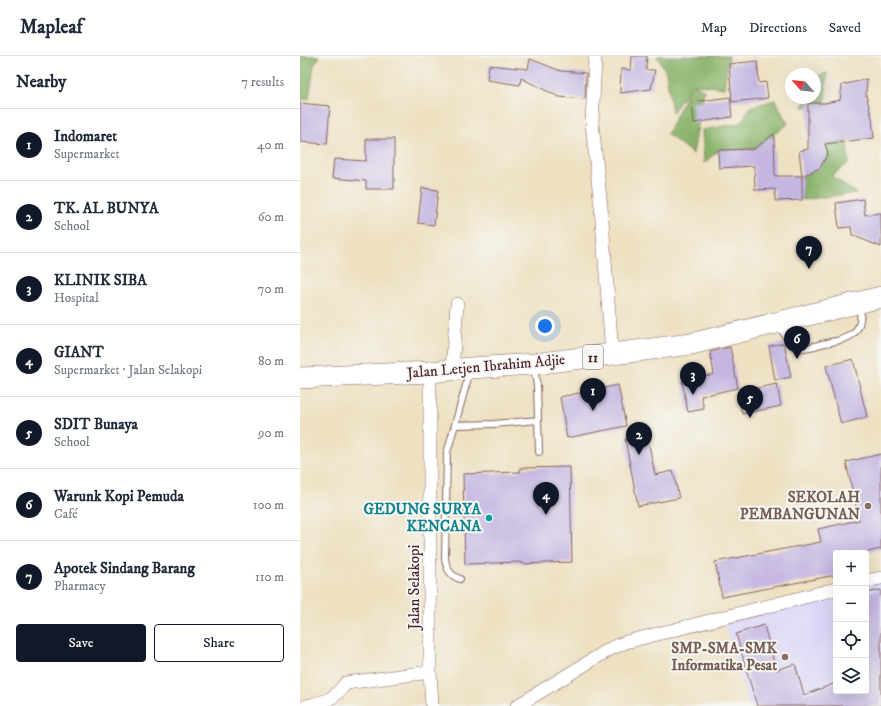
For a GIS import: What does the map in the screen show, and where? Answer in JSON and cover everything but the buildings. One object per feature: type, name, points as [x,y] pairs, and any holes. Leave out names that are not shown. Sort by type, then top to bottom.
[{"type":"main road","name":"Jalan Letjen Ibrahim Adjie","points":[[300,378],[430,372],[534,364],[691,344],[881,297]]},
{"type":"street","points":[[595,58],[592,124],[601,207],[612,354]]},
{"type":"street","points":[[458,304],[462,369]]},
{"type":"street","name":"Jalan Selakopi","points":[[430,372],[430,672],[432,706]]},
{"type":"street","points":[[869,580],[881,578]]},
{"type":"street","points":[[516,706],[610,649],[626,642],[833,590]]},
{"type":"street","points":[[306,706],[318,704],[333,698],[346,684],[430,672]]},
{"type":"lane","points":[[778,322],[791,344],[800,348],[847,340],[858,330],[861,318],[859,302]]},
{"type":"lane","points":[[534,364],[537,386],[539,452]]},
{"type":"lane","points":[[460,579],[452,576],[446,568],[445,559],[447,453],[456,425],[462,369]]},
{"type":"lane","points":[[456,425],[494,424],[538,420]]},
{"type":"shaded area","name":"SMP-SMA-SMK Informatika Pesat","points":[[881,581],[881,706],[749,706],[724,623],[833,594],[833,694],[869,694],[869,584]]},
{"type":"green space","points":[[300,56],[320,56],[314,65],[309,99],[300,99]]},
{"type":"green space","points":[[657,56],[729,56],[724,88],[693,84],[704,90],[693,154],[667,134],[690,87],[672,113],[666,72]]},
{"type":"green space","points":[[827,73],[825,103],[821,104],[821,75]]},
{"type":"green space","points":[[775,100],[788,124],[754,149],[719,150],[704,163],[702,130],[741,123],[750,107]]},
{"type":"green space","points":[[804,104],[820,104],[803,107]]},
{"type":"green space","points":[[847,142],[849,163],[831,176],[856,193],[802,200],[802,176],[820,168],[825,144]]},
{"type":"place","name":"Apotek Sindang Barang","points":[[809,269]]},
{"type":"place","name":"Warunk Kopi Pemuda","points":[[797,359]]},
{"type":"place","name":"KLINIK SIBA","points":[[693,395]]},
{"type":"place","name":"Indomaret","points":[[593,411]]},
{"type":"place","name":"SDIT Bunaya","points":[[750,418]]},
{"type":"place","name":"TK. AL BUNYA","points":[[639,455]]},
{"type":"place","name":"SEKOLAH PEMBANGUNAN","points":[[868,506]]},
{"type":"place","name":"GIANT","points":[[546,515]]},
{"type":"place","name":"GEDUNG SURYA KENCANA","points":[[489,518]]},
{"type":"place","name":"SMP-SMA-SMK Informatika Pesat","points":[[785,657]]}]
